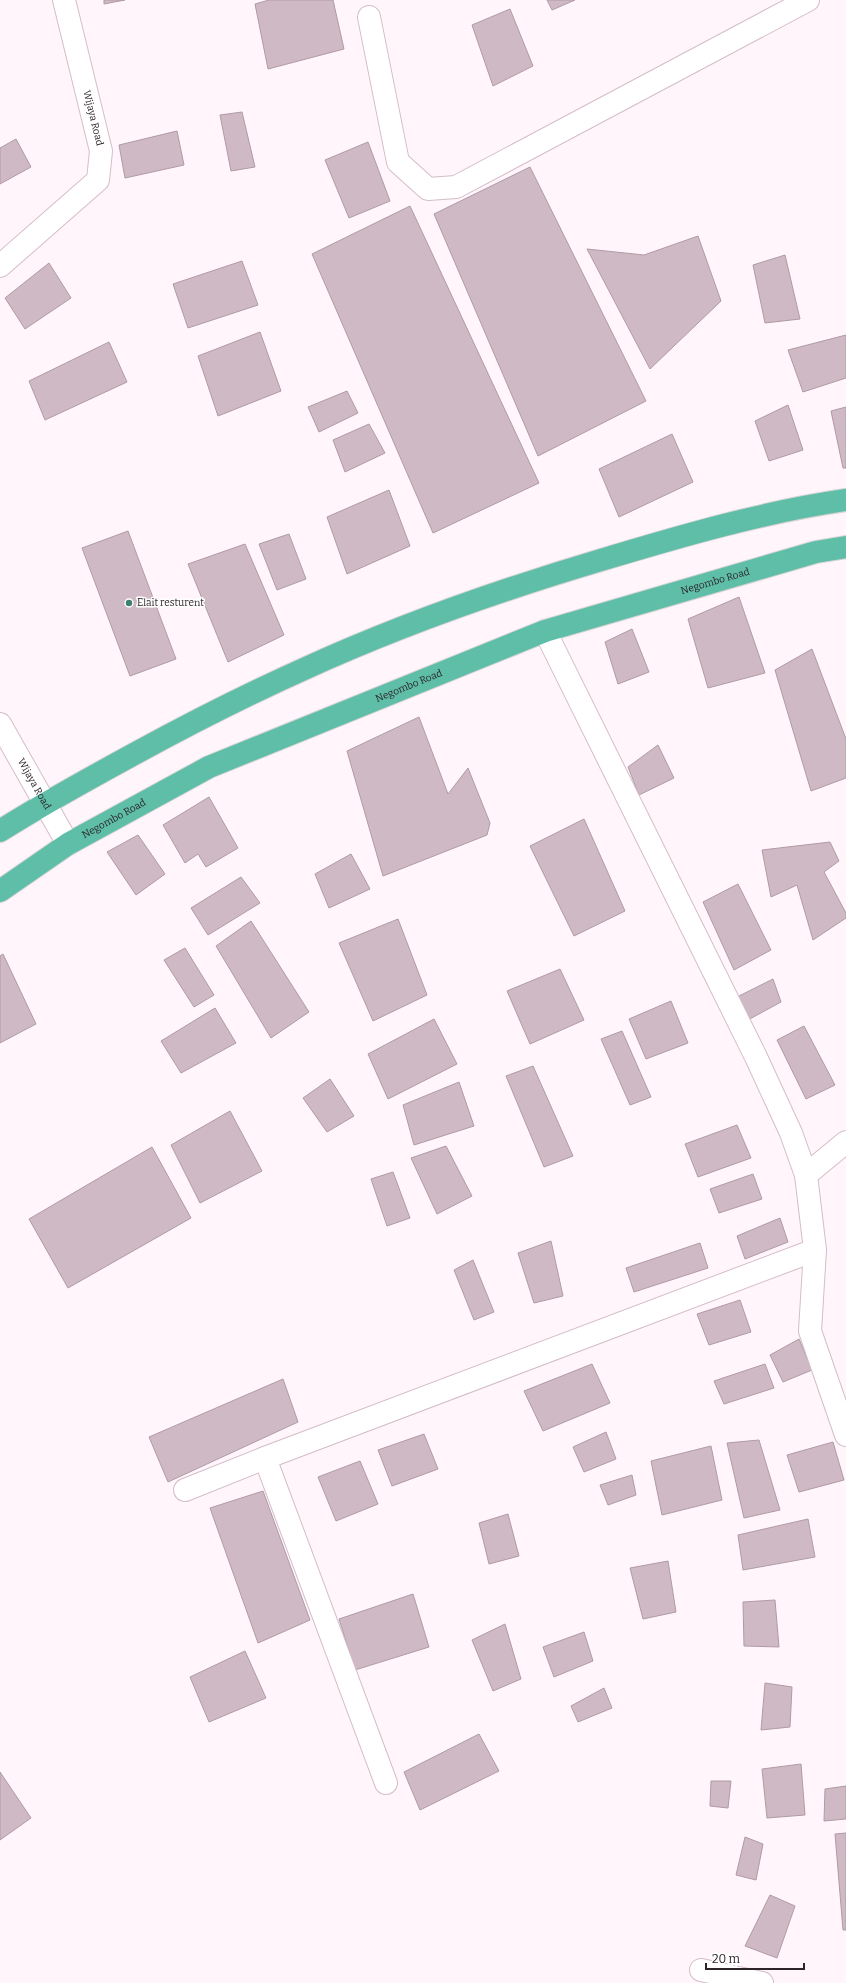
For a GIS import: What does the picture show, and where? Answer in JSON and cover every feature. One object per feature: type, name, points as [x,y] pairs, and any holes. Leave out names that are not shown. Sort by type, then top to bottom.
[{"type":"highway","points":[[0,830],[44,802],[210,713],[305,668],[402,628],[526,583],[661,542],[807,506],[846,500]]},
{"type":"highway","name":"Negombo Road","points":[[0,891],[68,844],[209,767],[545,631],[816,552],[846,547]]},
{"type":"street","name":"Wijaya Road","points":[[0,266],[98,180],[101,151],[64,0]]},
{"type":"street","points":[[369,17],[398,162],[428,189],[456,187],[808,0]]},
{"type":"street","points":[[545,631],[756,1057],[791,1133],[806,1175],[815,1250],[810,1331],[846,1435]]},
{"type":"street","name":"Wijaya Road","points":[[0,724],[68,844]]},
{"type":"street","points":[[806,1175],[846,1142]]},
{"type":"street","points":[[185,1490],[265,1458],[815,1250]]},
{"type":"street","points":[[265,1458],[386,1783]]},
{"type":"street","points":[[701,1970],[762,1983]]},
{"type":"building","points":[[104,0],[125,0],[104,4]]},
{"type":"building","points":[[269,0],[333,0],[344,49],[268,69],[255,4]]},
{"type":"building","points":[[547,0],[575,0],[552,10]]},
{"type":"building","points":[[510,9],[533,66],[493,86],[472,25]]},
{"type":"building","points":[[242,112],[255,167],[231,171],[220,115]]},
{"type":"building","points":[[177,131],[184,165],[125,178],[119,145]]},
{"type":"building","points":[[16,139],[31,167],[0,184],[0,148]]},
{"type":"building","points":[[368,142],[390,201],[349,218],[325,160]]},
{"type":"building","points":[[530,167],[646,401],[538,456],[434,214]]},
{"type":"building","points":[[410,206],[539,483],[433,533],[312,254]]},
{"type":"building","points":[[698,236],[721,301],[650,369],[587,249],[644,255]]},
{"type":"building","points":[[785,255],[800,319],[765,323],[753,265]]},
{"type":"building","points":[[242,261],[258,305],[188,328],[173,284]]},
{"type":"building","points":[[49,263],[71,298],[25,329],[5,298]]},
{"type":"building","points":[[260,332],[281,391],[218,416],[198,356]]},
{"type":"building","points":[[846,335],[846,378],[803,392],[788,350]]},
{"type":"building","points":[[109,342],[127,382],[45,420],[29,381]]},
{"type":"building","points":[[347,391],[358,413],[319,432],[308,407]]},
{"type":"building","points":[[788,405],[803,450],[769,461],[755,421]]},
{"type":"building","points":[[846,407],[846,468],[843,468],[831,411]]},
{"type":"building","points":[[369,424],[385,453],[345,472],[333,440]]},
{"type":"building","points":[[672,434],[693,482],[619,517],[599,469]]},
{"type":"building","points":[[389,490],[410,546],[347,574],[327,517]]},
{"type":"building","name":"Elait resturent","points":[[128,531],[176,659],[130,676],[82,548]]},
{"type":"building","points":[[289,534],[306,579],[277,590],[259,544]]},
{"type":"building","points":[[245,544],[284,635],[228,662],[188,564]]},
{"type":"building","points":[[739,597],[765,673],[708,688],[688,619]]},
{"type":"building","points":[[632,629],[649,672],[618,684],[605,642]]},
{"type":"building","points":[[812,649],[846,739],[846,778],[811,791],[775,670]]},
{"type":"building","points":[[419,717],[448,794],[468,768],[490,823],[487,835],[383,876],[347,751]]},
{"type":"building","points":[[658,745],[674,778],[639,795],[628,767]]},
{"type":"building","points":[[209,797],[238,848],[206,867],[198,854],[185,863],[163,825]]},
{"type":"building","points":[[584,819],[625,911],[574,936],[530,846]]},
{"type":"building","points":[[138,835],[165,874],[136,895],[107,852]]},
{"type":"building","points":[[830,842],[839,861],[824,872],[846,913],[846,918],[813,940],[797,885],[771,897],[762,850]]},
{"type":"building","points":[[351,854],[370,889],[329,908],[315,874]]},
{"type":"building","points":[[241,877],[260,903],[208,935],[191,908]]},
{"type":"building","points":[[738,884],[771,950],[734,970],[703,902]]},
{"type":"building","points":[[398,919],[427,995],[373,1021],[339,943]]},
{"type":"building","points":[[251,921],[309,1012],[271,1038],[216,946]]},
{"type":"building","points":[[185,948],[214,995],[194,1007],[164,960]]},
{"type":"building","points":[[3,954],[36,1024],[0,1043],[0,956]]},
{"type":"building","points":[[560,969],[584,1020],[530,1044],[507,991]]},
{"type":"building","points":[[773,979],[781,1002],[746,1021],[737,997]]},
{"type":"building","points":[[671,1001],[688,1043],[646,1059],[629,1019]]},
{"type":"building","points":[[215,1008],[236,1043],[181,1073],[161,1041]]},
{"type":"building","points":[[434,1019],[457,1064],[388,1099],[368,1054]]},
{"type":"building","points":[[804,1026],[835,1085],[806,1099],[777,1040]]},
{"type":"building","points":[[622,1031],[651,1097],[630,1105],[601,1039]]},
{"type":"building","points":[[533,1066],[573,1156],[544,1167],[506,1076]]},
{"type":"building","points":[[330,1079],[354,1116],[327,1132],[303,1098]]},
{"type":"building","points":[[459,1082],[474,1126],[414,1145],[403,1105]]},
{"type":"building","points":[[230,1111],[262,1171],[200,1203],[171,1145]]},
{"type":"building","points":[[737,1125],[751,1158],[698,1177],[685,1144]]},
{"type":"building","points":[[446,1146],[472,1196],[437,1214],[411,1158]]},
{"type":"building","points":[[152,1147],[191,1218],[68,1288],[29,1219]]},
{"type":"building","points":[[393,1172],[410,1218],[387,1226],[371,1179]]},
{"type":"building","points":[[753,1174],[762,1199],[719,1213],[710,1189]]},
{"type":"building","points":[[780,1218],[788,1242],[745,1259],[737,1236]]},
{"type":"building","points":[[551,1241],[563,1296],[534,1303],[518,1253]]},
{"type":"building","points":[[700,1243],[708,1268],[634,1292],[626,1268]]},
{"type":"building","points":[[473,1260],[494,1312],[474,1320],[454,1270]]},
{"type":"building","points":[[740,1300],[751,1332],[709,1345],[697,1314]]},
{"type":"building","points":[[799,1339],[812,1370],[783,1382],[770,1355]]},
{"type":"building","points":[[592,1364],[610,1403],[543,1431],[524,1391]]},
{"type":"building","points":[[765,1364],[774,1388],[724,1404],[714,1381]]},
{"type":"building","points":[[283,1379],[298,1422],[168,1482],[149,1437]]},
{"type":"building","points":[[606,1432],[616,1459],[584,1472],[573,1447]]},
{"type":"building","points":[[424,1434],[438,1469],[392,1486],[378,1450]]},
{"type":"building","points":[[759,1440],[780,1510],[744,1518],[727,1443]]},
{"type":"building","points":[[833,1442],[844,1480],[799,1492],[787,1455]]},
{"type":"building","points":[[711,1446],[722,1500],[662,1515],[651,1461]]},
{"type":"building","points":[[360,1461],[378,1504],[336,1521],[318,1477]]},
{"type":"building","points":[[632,1475],[636,1495],[608,1505],[600,1485]]},
{"type":"building","points":[[263,1491],[310,1620],[258,1643],[210,1508]]},
{"type":"building","points":[[508,1514],[519,1556],[489,1564],[479,1523]]},
{"type":"building","points":[[808,1519],[815,1557],[743,1570],[738,1535]]},
{"type":"building","points":[[668,1561],[676,1612],[643,1619],[630,1568]]},
{"type":"building","points":[[413,1594],[429,1647],[355,1670],[339,1619]]},
{"type":"building","points":[[775,1600],[779,1647],[744,1646],[743,1602]]},
{"type":"building","points":[[505,1624],[521,1679],[493,1691],[472,1640]]},
{"type":"building","points":[[584,1632],[593,1661],[554,1677],[543,1647]]},
{"type":"building","points":[[245,1651],[266,1698],[209,1722],[190,1677]]},
{"type":"building","points":[[765,1683],[792,1687],[790,1727],[761,1730]]},
{"type":"building","points":[[604,1688],[612,1708],[578,1722],[571,1706]]},
{"type":"building","points":[[479,1734],[499,1771],[420,1810],[404,1772]]},
{"type":"building","points":[[801,1764],[805,1815],[767,1818],[762,1769]]},
{"type":"building","points":[[0,1772],[31,1818],[0,1840]]},
{"type":"building","points":[[711,1781],[731,1781],[728,1808],[710,1806]]},
{"type":"building","points":[[846,1786],[846,1819],[824,1821],[825,1789]]},
{"type":"building","points":[[846,1833],[846,1930],[843,1930],[835,1834]]},
{"type":"building","points":[[745,1837],[763,1844],[756,1880],[736,1875]]},
{"type":"building","points":[[770,1895],[795,1906],[777,1958],[745,1946]]},
{"type":"place","name":"Elait resturent","points":[[129,603]]}]
